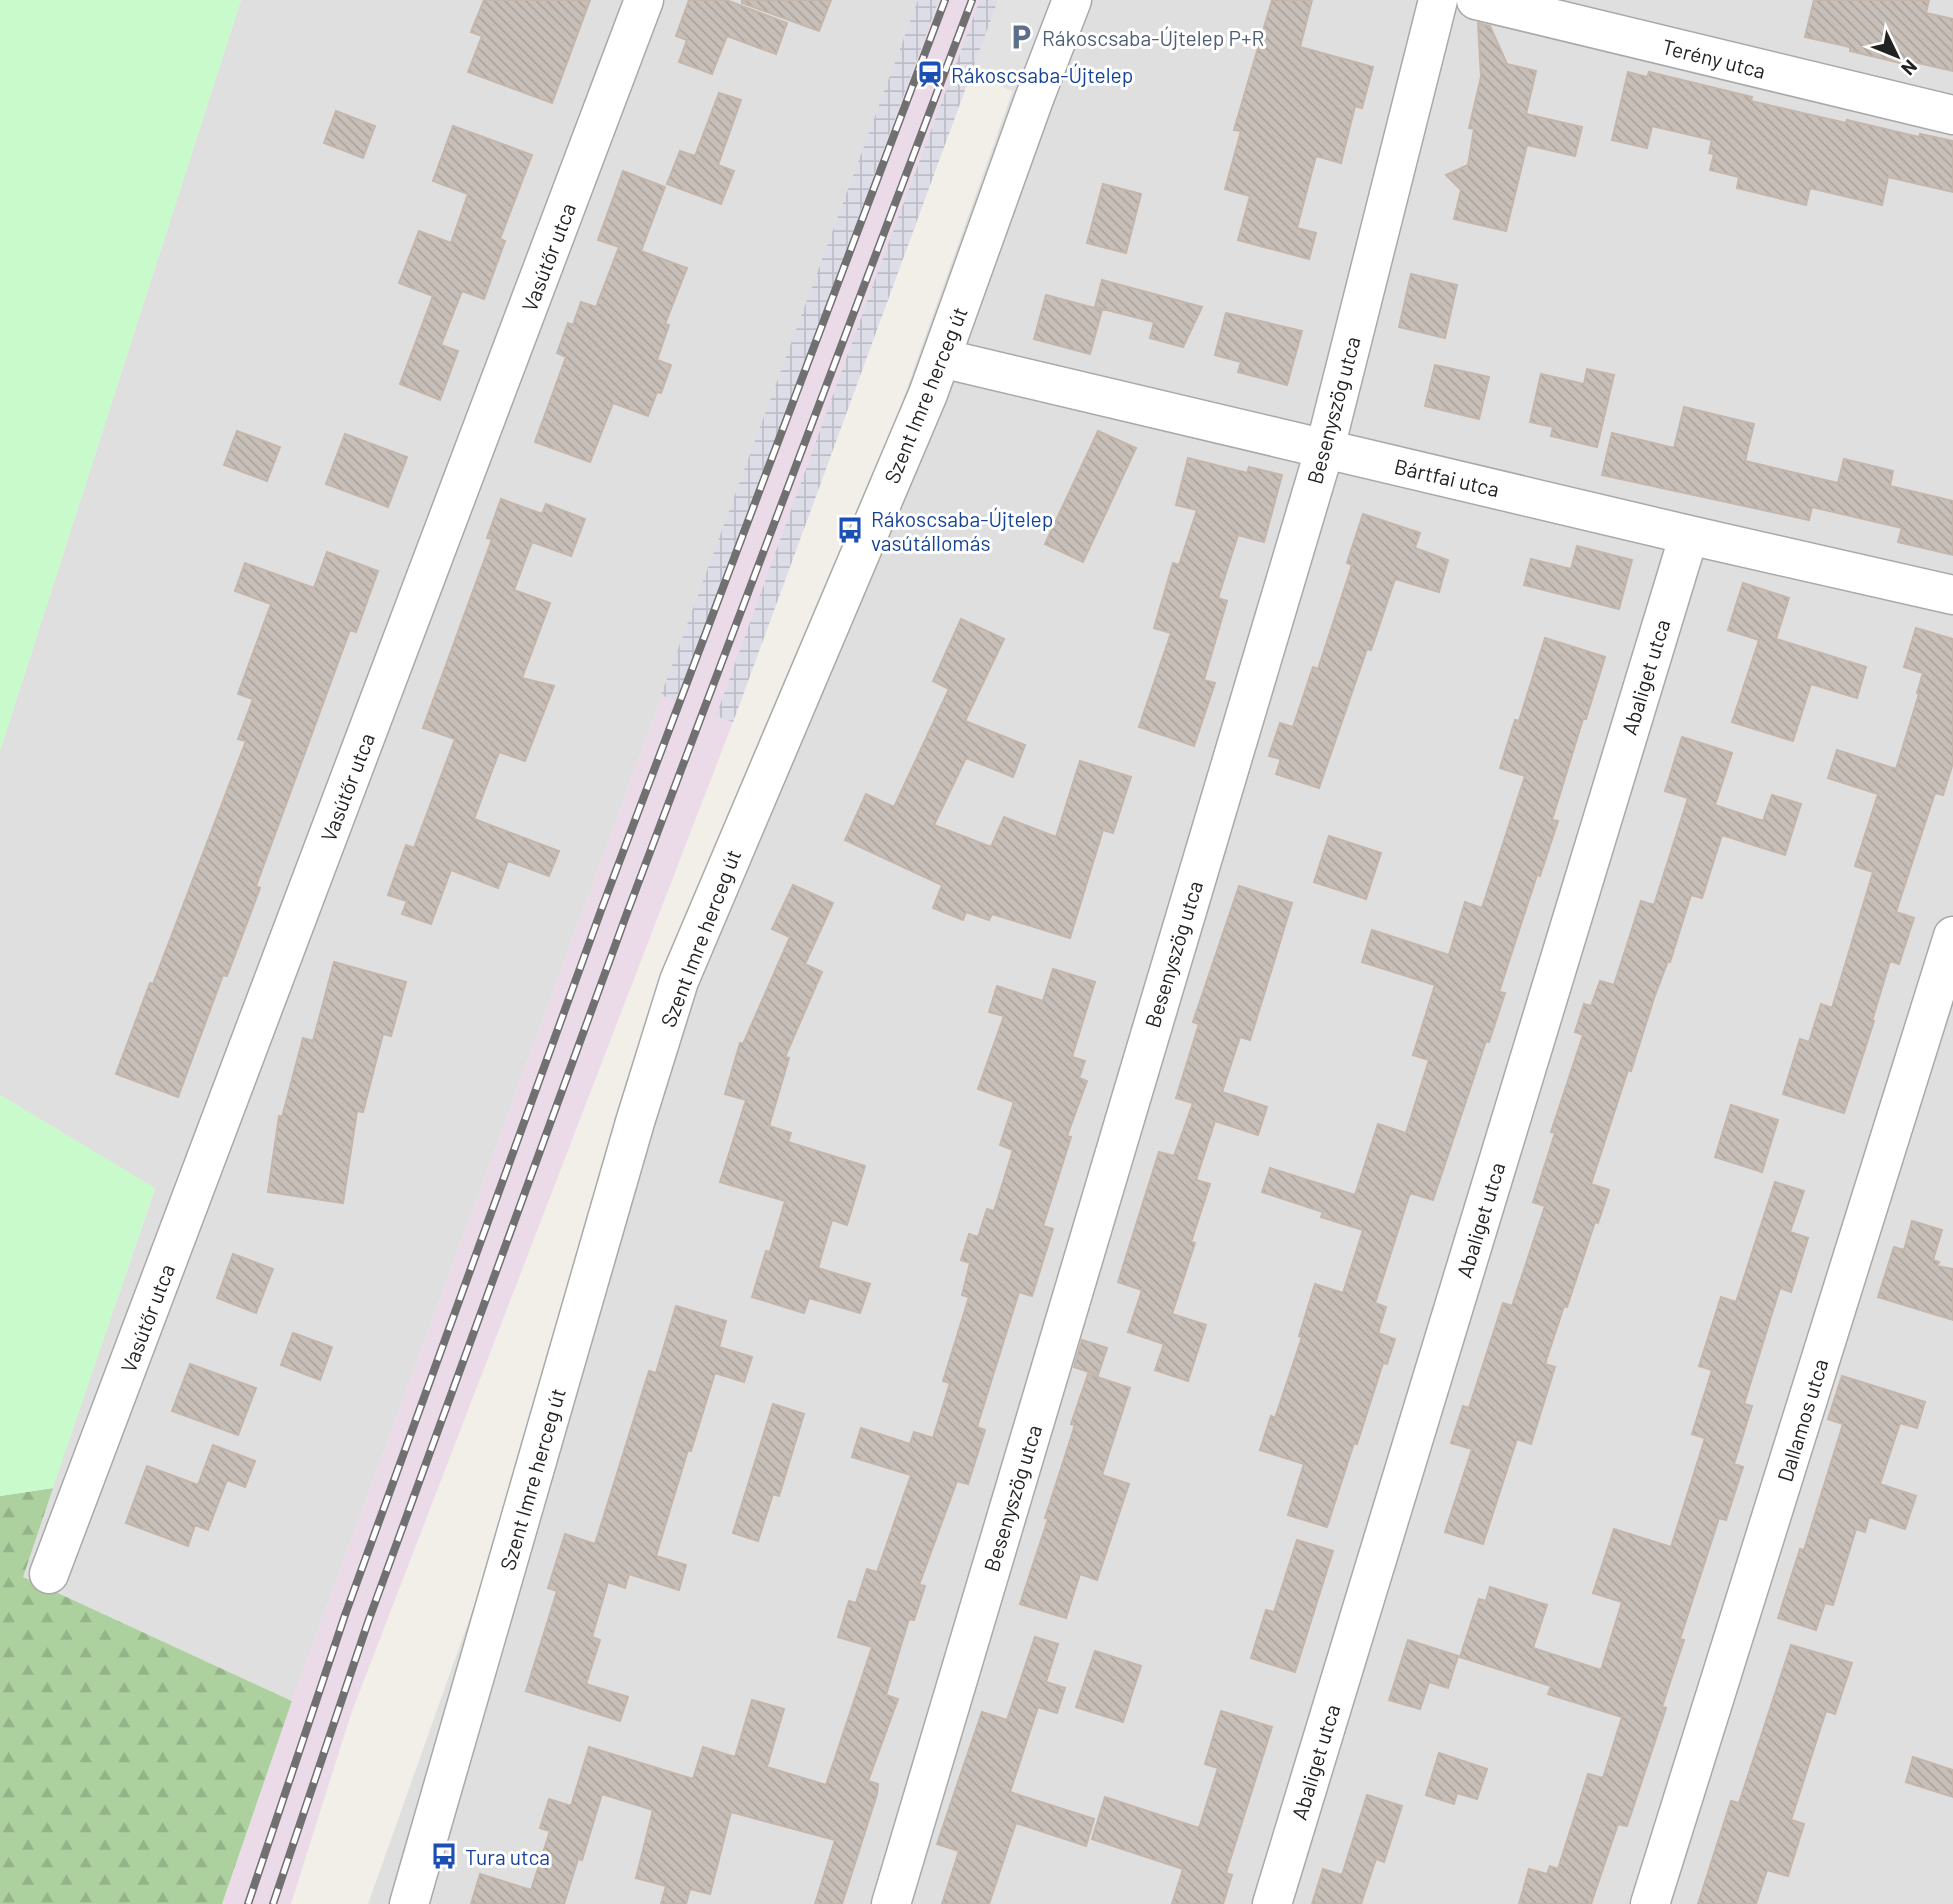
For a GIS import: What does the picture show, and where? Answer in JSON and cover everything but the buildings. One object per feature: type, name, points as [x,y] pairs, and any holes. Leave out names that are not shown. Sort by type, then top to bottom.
[{"type":"street","name":"Vasútőr utca","points":[[50,1574],[645,0]]},
{"type":"street","name":"Szent Imre herceg út","points":[[408,1904],[635,1122],[679,981],[942,358],[1072,0]]},
{"type":"street","name":"Besenyszög utca","points":[[891,1904],[1325,448],[1438,0]]},
{"type":"street","name":"Terény utca","points":[[1476,0],[1953,115]]},
{"type":"street","name":"Bártfai utca","points":[[942,358],[1953,595]]},
{"type":"street","name":"Abaliget utca","points":[[1272,1904],[1689,535]]},
{"type":"street","name":"Dallamos utca","points":[[1650,1904],[1953,936]]},
{"type":"shaded area","points":[[241,0],[918,0],[292,1701],[22,1577],[155,1189],[0,1095],[0,751]]},
{"type":"shaded area","points":[[918,0],[998,0],[733,722],[351,1714],[291,1904],[222,1904],[292,1701]]},
{"type":"shaded area","points":[[918,0],[939,0],[678,702],[661,695]]},
{"type":"shaded area","points":[[980,0],[998,0],[733,722],[716,716],[880,266]]},
{"type":"shaded area","name":"Rákoscsaba-Újtelep P+R","points":[[998,0],[1072,0],[1034,99],[970,75]]},
{"type":"shaded area","points":[[1045,0],[1953,0],[1953,1904],[368,1904]]},
{"type":"green space","points":[[0,0],[241,0],[0,751]]},
{"type":"green space","points":[[0,1095],[155,1188],[53,1488],[0,1496]]},
{"type":"green space","points":[[53,1488],[23,1577],[292,1701],[222,1904],[0,1904],[0,1496]]},
{"type":"railway","points":[[248,1904],[345,1615],[603,905],[945,0]]},
{"type":"railway","points":[[273,1904],[368,1622],[627,913],[972,0]]},
{"type":"place","name":"Rákoscsaba-Újtelep P+R","points":[[1021,37]]},
{"type":"place","name":"Rákoscsaba-Újtelep","points":[[930,74]]},
{"type":"place","name":"Rákoscsaba-Újtelep vasútállomás","points":[[850,530]]},
{"type":"place","name":"Tura utca","points":[[444,1856]]}]
